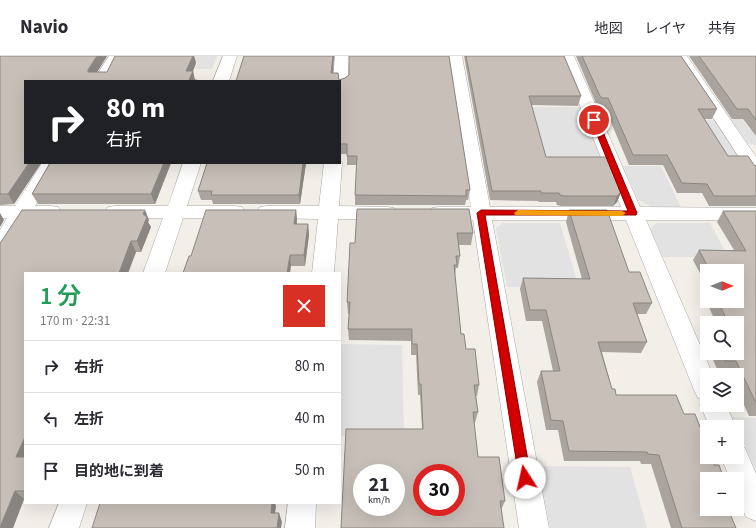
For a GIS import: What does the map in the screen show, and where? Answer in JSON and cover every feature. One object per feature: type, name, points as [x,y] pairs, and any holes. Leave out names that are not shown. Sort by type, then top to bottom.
[{"type":"street","points":[[102,80],[116,56]]},
{"type":"street","points":[[221,80],[230,56]]},
{"type":"street","points":[[340,80],[342,56]]},
{"type":"street","points":[[455,56],[534,528]]},
{"type":"street","points":[[567,56],[700,373]]},
{"type":"street","points":[[680,56],[756,170]]},
{"type":"street","points":[[0,247],[50,164]]},
{"type":"street","points":[[154,272],[192,164]]},
{"type":"street","points":[[323,272],[333,164]]},
{"type":"street","points":[[0,212],[66,212]]},
{"type":"street","points":[[95,212],[756,214]]},
{"type":"street","points":[[738,464],[756,507]]},
{"type":"street","points":[[64,528],[73,504]]},
{"type":"street","points":[[300,528],[302,504]]},
{"type":"shaded area","points":[[192,56],[217,56],[212,69],[195,69],[198,62],[189,62]]},
{"type":"shaded area","points":[[719,102],[731,103],[749,129],[737,129]]},
{"type":"shaded area","points":[[528,107],[582,107],[605,165],[544,165]]},
{"type":"shaded area","points":[[696,120],[714,120],[743,164],[723,164]]},
{"type":"shaded area","points":[[738,129],[756,129],[756,145],[748,144]]},
{"type":"shaded area","points":[[623,166],[661,166],[681,207],[652,207],[638,200]]},
{"type":"shaded area","points":[[503,223],[560,223],[579,288],[507,287],[496,228]]},
{"type":"shaded area","points":[[656,223],[710,223],[728,257],[663,257],[651,229]]},
{"type":"shaded area","points":[[341,344],[402,345],[404,436],[341,436]]},
{"type":"shaded area","points":[[732,417],[756,418],[756,472],[744,444],[744,420],[734,420]]},
{"type":"shaded area","points":[[538,466],[630,467],[647,528],[550,528]]},
{"type":"building","points":[[0,56],[97,56],[88,72],[107,72],[115,56],[193,56],[186,71],[193,71],[189,80],[24,80],[24,164],[28,164],[8,194],[0,194]]},
{"type":"building","points":[[244,56],[333,56],[331,73],[338,73],[339,80],[236,80]]},
{"type":"building","points":[[349,56],[449,56],[470,190],[466,190],[466,196],[355,195],[357,156],[347,156],[347,144],[341,144],[341,80],[339,80],[349,75]]},
{"type":"building","points":[[466,56],[564,56],[581,96],[529,96],[546,157],[607,157],[621,192],[617,196],[564,196],[560,195],[559,193],[541,193],[541,191],[492,191]]},
{"type":"building","points":[[582,56],[681,56],[717,109],[698,109],[728,156],[748,156],[756,166],[756,196],[714,196],[707,184],[682,183],[667,155],[633,155],[608,98],[602,98],[600,96]]},
{"type":"building","points":[[699,56],[756,56],[756,120],[748,109],[737,109]]},
{"type":"building","points":[[49,164],[164,164],[151,194],[32,194]]},
{"type":"building","points":[[207,164],[303,164],[299,195],[211,195],[212,191],[198,191]]},
{"type":"building","points":[[357,209],[469,209],[473,233],[457,233],[460,256],[456,256],[457,265],[454,265],[461,334],[464,334],[466,349],[475,349],[479,385],[474,385],[478,412],[473,412],[478,457],[499,457],[505,501],[500,501],[504,528],[341,528],[346,429],[423,429],[417,344],[412,344],[412,329],[348,329],[350,302],[347,302],[350,243],[355,243]]},
{"type":"building","points":[[22,210],[145,210],[143,214],[147,217],[137,241],[131,241],[119,272],[24,272],[24,439],[16,457],[24,457],[24,491],[15,491],[0,527],[0,243]]},
{"type":"building","points":[[206,210],[296,210],[294,224],[308,224],[304,255],[290,255],[287,272],[183,272],[189,256],[191,256]]},
{"type":"building","points":[[569,210],[607,210],[629,272],[640,272],[652,303],[633,303],[647,342],[598,342],[612,389],[615,389],[616,395],[676,395],[684,414],[695,414],[700,427],[700,464],[719,465],[722,472],[700,472],[700,516],[731,516],[736,528],[682,528],[659,455],[648,454],[647,452],[569,451],[563,421],[551,420],[541,371],[560,371],[546,310],[530,310],[523,278],[590,279]]},
{"type":"building","points":[[723,211],[756,211],[756,403],[744,378],[744,368],[739,368],[736,361],[724,360],[744,360],[744,316],[725,316],[721,308],[744,308],[744,264],[706,264],[699,250],[746,251]]},
{"type":"building","points":[[100,504],[272,504],[271,513],[279,513],[277,528],[92,528]]},
{"type":"slow traffic","points":[[518,213],[622,213]]},
{"type":"route","points":[[525,478],[481,213],[633,213],[594,120]]}]
